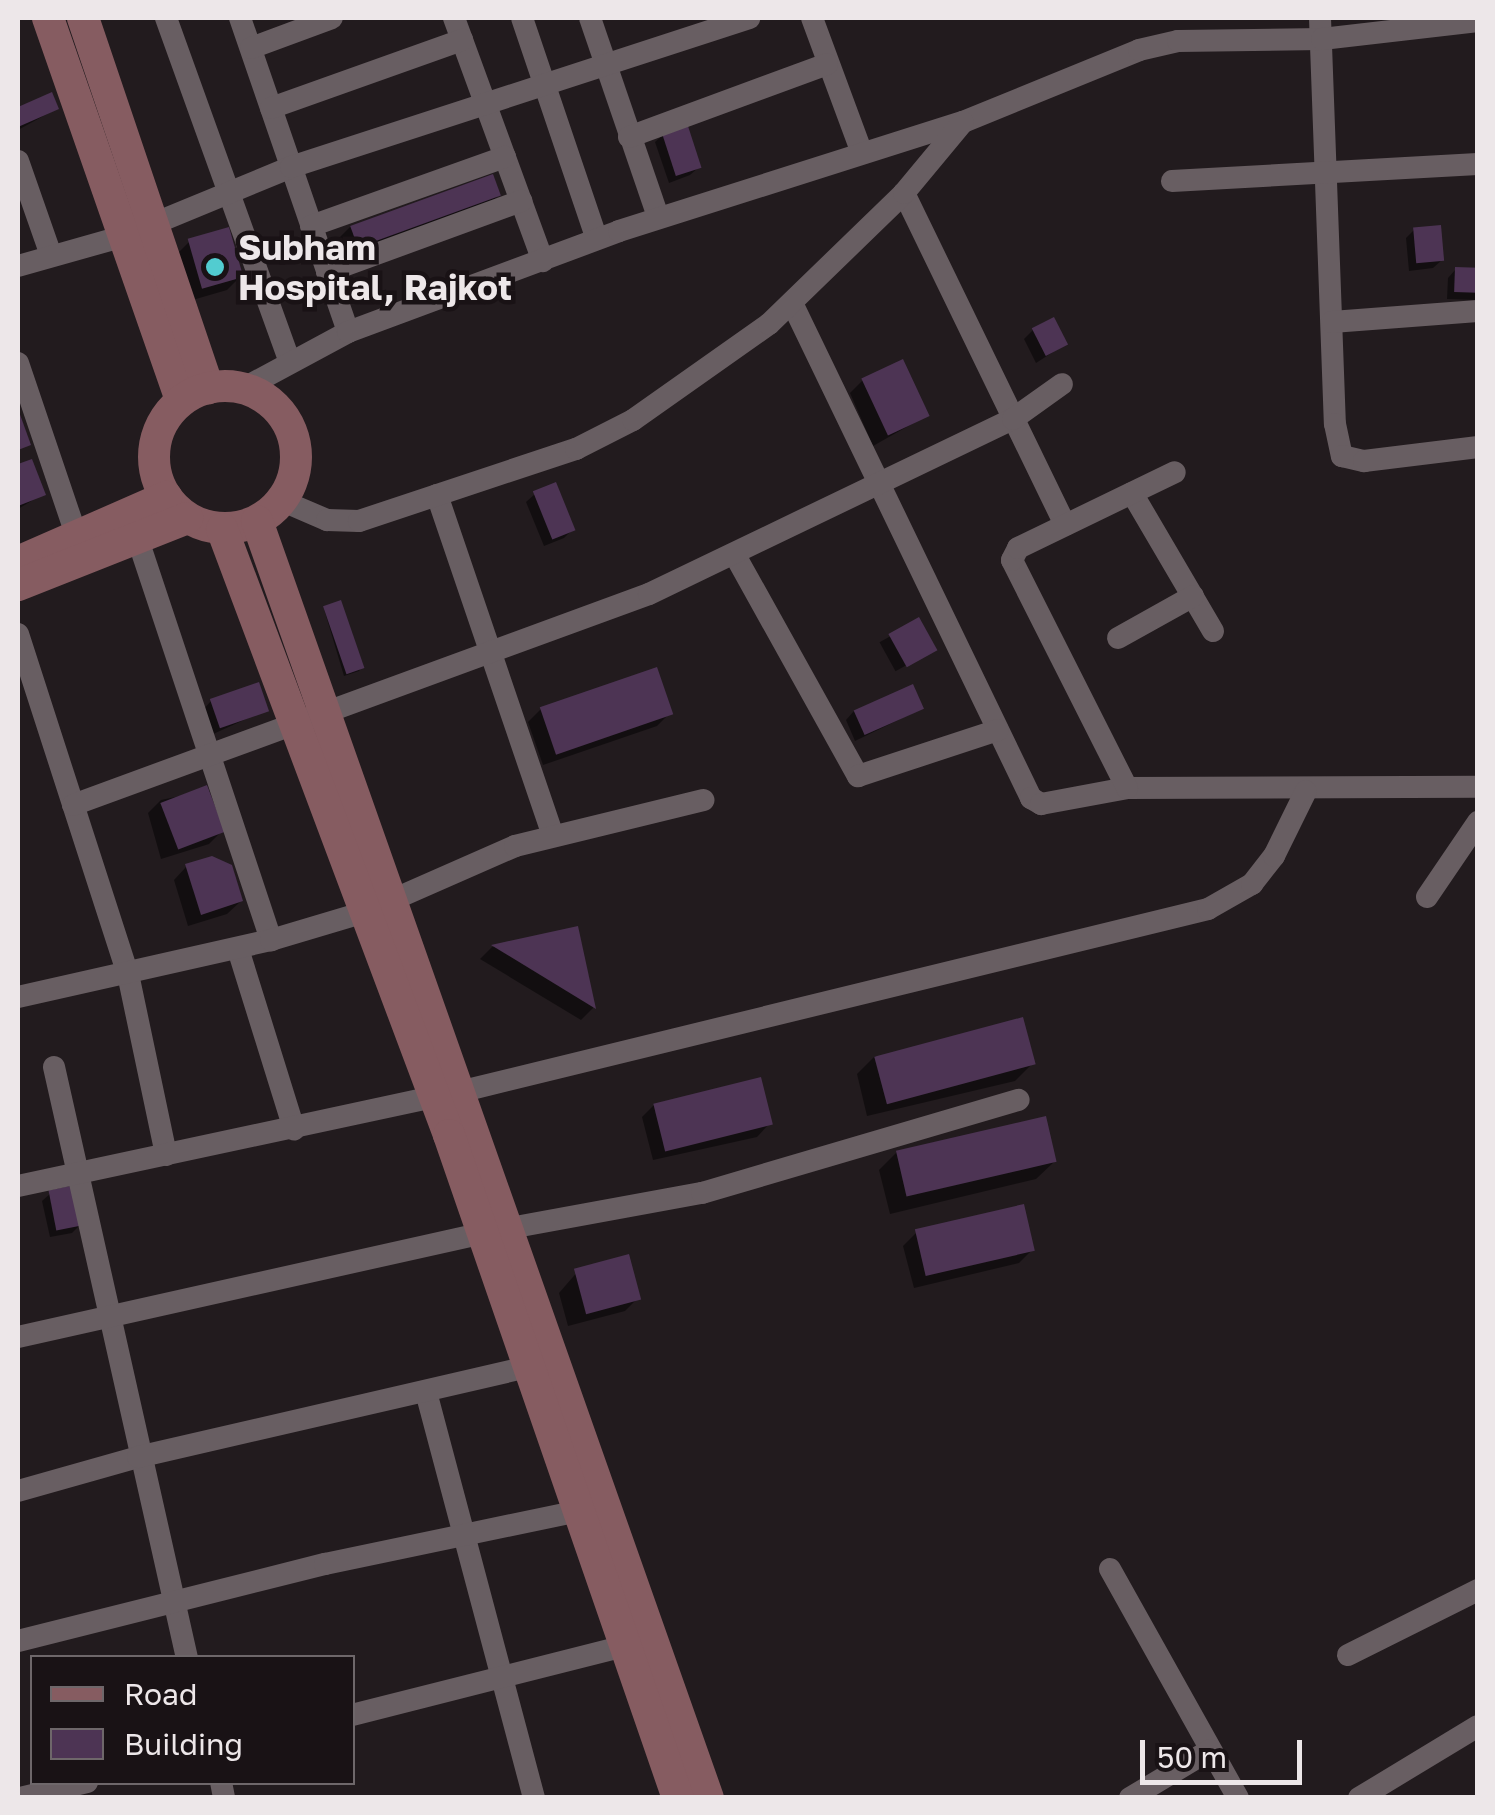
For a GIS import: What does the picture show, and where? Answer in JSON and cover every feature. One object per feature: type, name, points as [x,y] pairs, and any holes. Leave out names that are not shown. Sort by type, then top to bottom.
[{"type":"main road","points":[[48,18],[139,229]]},
{"type":"main road","points":[[83,18],[139,229],[194,394]]},
{"type":"main road","points":[[246,387],[285,417],[295,440],[296,465],[285,502],[257,521],[222,528],[176,507],[153,456],[156,434],[194,394],[246,387]]},
{"type":"main road","points":[[18,562],[77,537],[176,507]]},
{"type":"main road","points":[[18,584],[138,540],[176,507]]},
{"type":"main road","points":[[257,521],[329,714],[378,904]]},
{"type":"main road","points":[[222,528],[295,725],[378,904],[449,1093],[638,1643],[686,1795]]},
{"type":"street","points":[[166,18],[225,193],[289,359]]},
{"type":"street","points":[[240,18],[348,332]]},
{"type":"street","points":[[251,48],[332,18]]},
{"type":"street","points":[[522,18],[598,239]]},
{"type":"street","points":[[590,18],[604,70],[658,218]]},
{"type":"street","points":[[18,266],[139,229],[291,167],[604,70],[749,18]]},
{"type":"street","points":[[812,18],[862,153]]},
{"type":"street","points":[[246,387],[289,359],[348,332],[658,218],[963,122],[1177,29],[1478,22]]},
{"type":"street","points":[[1321,28],[1334,424],[1342,456],[1364,461],[1478,447]]},
{"type":"street","points":[[271,108],[458,29],[543,260]]},
{"type":"street","points":[[629,136],[827,64]]},
{"type":"street","points":[[285,502],[341,522],[576,449],[634,420],[792,302],[904,193],[963,122]]},
{"type":"street","points":[[311,226],[506,158]]},
{"type":"street","points":[[18,161],[51,255]]},
{"type":"street","points":[[1172,182],[1478,164]]},
{"type":"street","points":[[904,193],[1065,525]]},
{"type":"street","points":[[327,272],[521,201]]},
{"type":"street","points":[[792,302],[1022,784],[1041,804],[1127,788],[1306,791],[1478,787]]},
{"type":"street","points":[[1332,322],[1478,311]]},
{"type":"street","points":[[18,363],[77,537]]},
{"type":"street","points":[[73,805],[329,714],[736,557],[1013,419],[1062,384]]},
{"type":"street","points":[[1127,788],[1014,571],[1018,548],[1175,472]]},
{"type":"street","points":[[1132,493],[1213,631]]},
{"type":"street","points":[[437,495],[486,654],[553,836]]},
{"type":"street","points":[[138,540],[270,940]]},
{"type":"street","points":[[736,557],[858,776],[998,730]]},
{"type":"street","points":[[1118,638],[1192,596]]},
{"type":"street","points":[[18,634],[128,974],[166,1155]]},
{"type":"street","points":[[18,1186],[449,1093],[1208,909],[1252,884],[1274,856],[1306,791]]},
{"type":"street","points":[[18,997],[270,940],[378,904],[553,836],[703,800]]},
{"type":"street","points":[[1427,897],[1478,822]]},
{"type":"street","points":[[238,949],[294,1129]]},
{"type":"street","points":[[54,1067],[138,1457],[186,1655]]},
{"type":"street","points":[[18,1337],[497,1230],[715,1189],[1019,1100]]},
{"type":"street","points":[[18,1491],[138,1457],[542,1364]]},
{"type":"street","points":[[426,1392],[498,1676],[534,1798]]},
{"type":"street","points":[[18,1642],[461,1534],[592,1508]]},
{"type":"street","points":[[1110,1569],[1238,1798]]},
{"type":"street","points":[[1348,1655],[1478,1590]]},
{"type":"street","points":[[355,1714],[638,1643]]},
{"type":"street","points":[[1359,1798],[1478,1726]]},
{"type":"street","points":[[1130,1798],[1210,1750]]},
{"type":"street","points":[[20,1798],[74,1785]]},
{"type":"building","points":[[52,92],[59,109],[18,127],[18,107]]},
{"type":"building","points":[[687,123],[702,168],[676,176],[661,131]]},
{"type":"building","points":[[493,174],[501,196],[358,248],[350,226]]},
{"type":"building","points":[[1441,225],[1444,261],[1416,263],[1413,227]]},
{"type":"building","points":[[229,227],[243,277],[202,289],[188,239]]},
{"type":"building","points":[[1455,267],[1478,268],[1477,293],[1454,292]]},
{"type":"building","points":[[1054,317],[1068,345],[1046,356],[1032,328]]},
{"type":"building","points":[[903,359],[930,416],[888,436],[861,378]]},
{"type":"building","points":[[18,409],[31,445],[18,450]]},
{"type":"building","points":[[32,459],[46,495],[18,506],[18,464]]},
{"type":"building","points":[[556,482],[575,530],[552,540],[533,491]]},
{"type":"building","points":[[341,600],[364,668],[346,674],[323,606]]},
{"type":"building","points":[[919,617],[937,650],[907,667],[888,634]]},
{"type":"building","points":[[657,667],[673,714],[556,755],[540,707]]},
{"type":"building","points":[[259,682],[269,711],[220,728],[210,699]]},
{"type":"building","points":[[913,684],[924,709],[865,735],[854,710]]},
{"type":"building","points":[[207,785],[225,832],[178,850],[160,803]]},
{"type":"building","points":[[212,856],[232,865],[243,901],[201,915],[185,864]]},
{"type":"building","points":[[578,926],[596,1009],[491,945]]},
{"type":"building","points":[[1023,1017],[1036,1064],[887,1104],[874,1057]]},
{"type":"building","points":[[761,1077],[773,1125],[665,1151],[653,1104]]},
{"type":"building","points":[[1046,1116],[1057,1162],[907,1196],[896,1151]]},
{"type":"building","points":[[75,1185],[83,1225],[56,1230],[48,1190]]},
{"type":"building","points":[[1024,1204],[1035,1251],[926,1276],[915,1229]]},
{"type":"building","points":[[629,1254],[641,1299],[586,1314],[574,1269]]},
{"type":"place","name":"Subham Hospital, Rajkot","points":[[215,267]]}]
